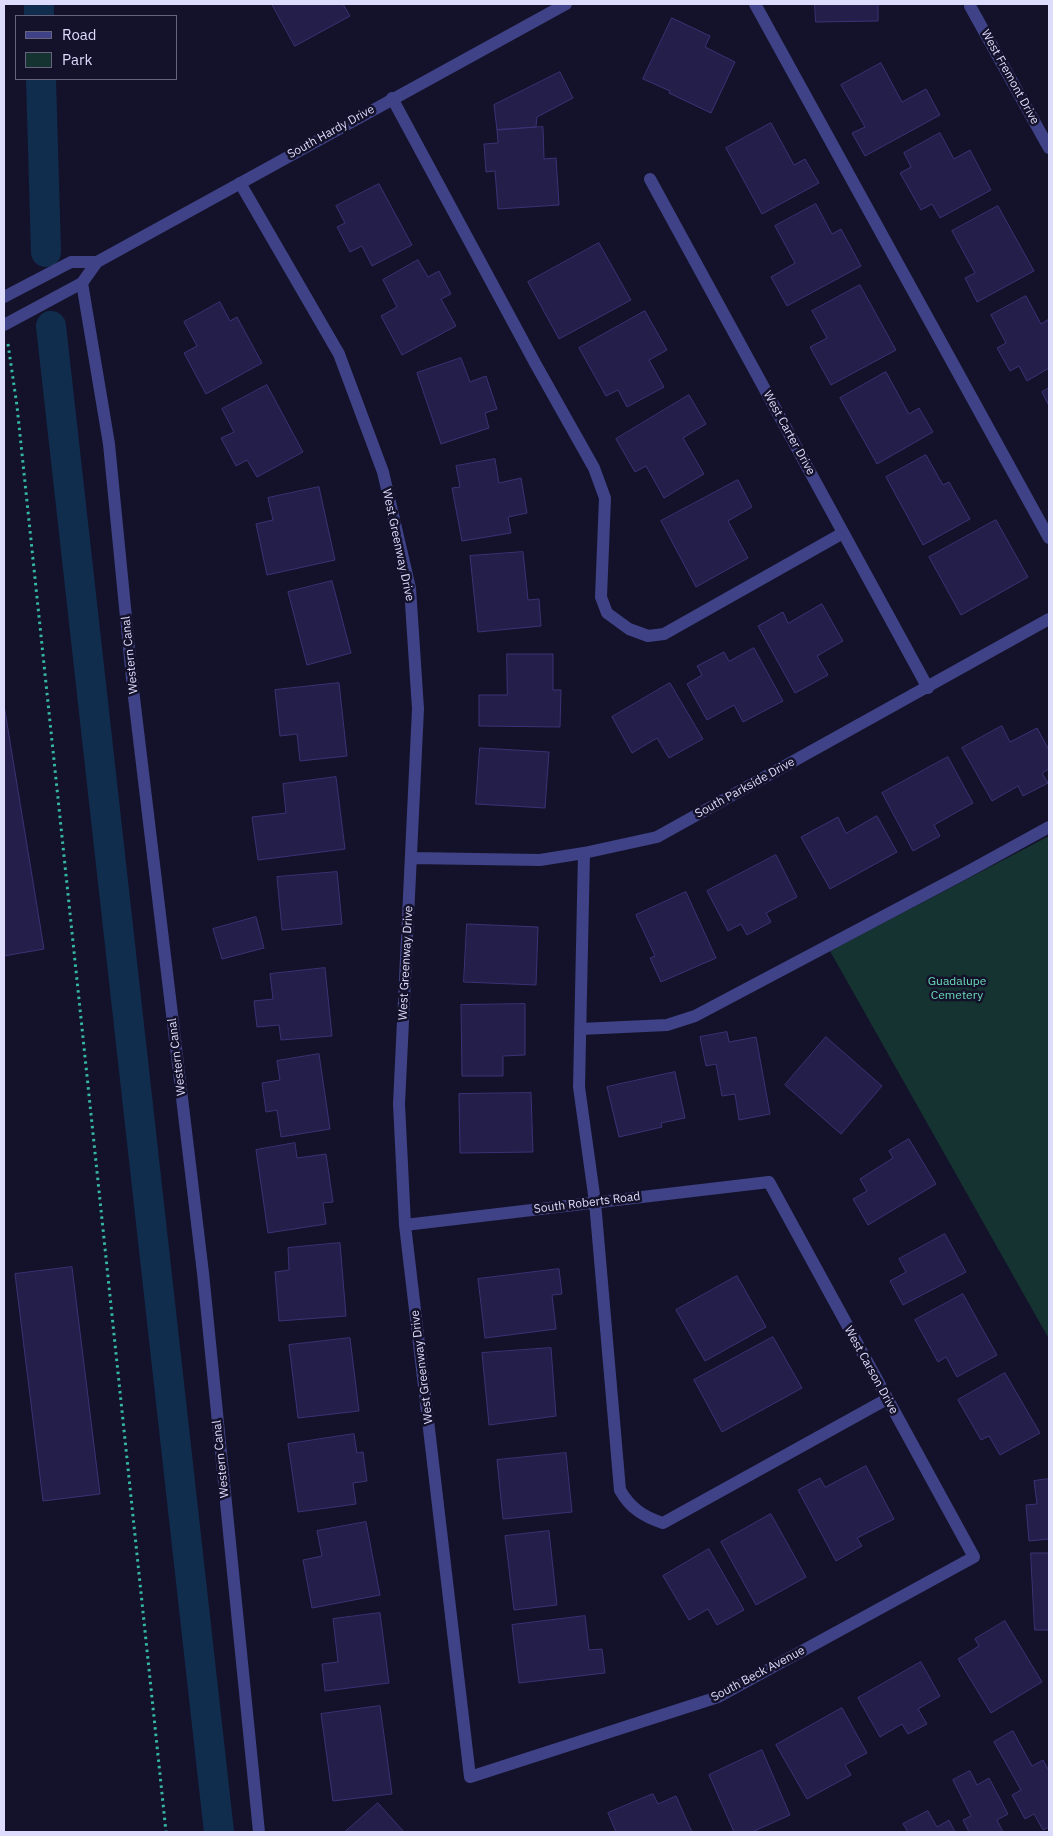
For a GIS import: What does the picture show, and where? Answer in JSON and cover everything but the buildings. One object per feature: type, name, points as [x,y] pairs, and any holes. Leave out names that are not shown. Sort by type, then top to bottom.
[{"type":"street","name":"South Hardy Drive","points":[[4,325],[82,283],[97,262],[392,98],[566,4]]},
{"type":"street","points":[[755,4],[1049,538]]},
{"type":"street","name":"West Fremont Drive","points":[[970,6],[1049,148]]},
{"type":"street","points":[[392,98],[594,468],[605,498],[601,597],[607,613],[629,630],[648,636],[664,634],[843,533]]},
{"type":"street","name":"West Carter Drive","points":[[650,179],[928,688]]},
{"type":"street","name":"West Greenway Drive","points":[[240,183],[339,354],[383,472],[410,588],[418,709],[399,1104],[405,1225],[470,1777]]},
{"type":"street","name":"South Hardy Drive","points":[[9,295],[71,262],[97,262]]},
{"type":"street","name":"Western Canal","points":[[82,283],[109,444],[133,689],[203,1273],[258,1832]]},
{"type":"street","name":"South Parkside Drive","points":[[412,858],[540,860],[584,853],[656,836],[1049,620]]},
{"type":"street","points":[[580,1030],[667,1025],[695,1016],[1049,827]]},
{"type":"street","points":[[584,853],[579,1087],[596,1202],[620,1490],[628,1504],[652,1520],[663,1523],[887,1399]]},
{"type":"street","name":"South Roberts Road","points":[[405,1225],[769,1182]]},
{"type":"street","name":"West Carson Drive","points":[[769,1182],[974,1558]]},
{"type":"street","name":"South Beck Avenue","points":[[470,1777],[718,1697],[974,1558]]},
{"type":"path","points":[[8,343],[18,416],[166,1832]]},
{"type":"green space","name":"Guadalupe Cemetery","points":[[1049,836],[1049,1339],[830,951]]},
{"type":"waterway","points":[[39,4],[39,15]]},
{"type":"waterway","points":[[41,80],[46,252]]},
{"type":"waterway","points":[[51,326],[219,1832]]}]
